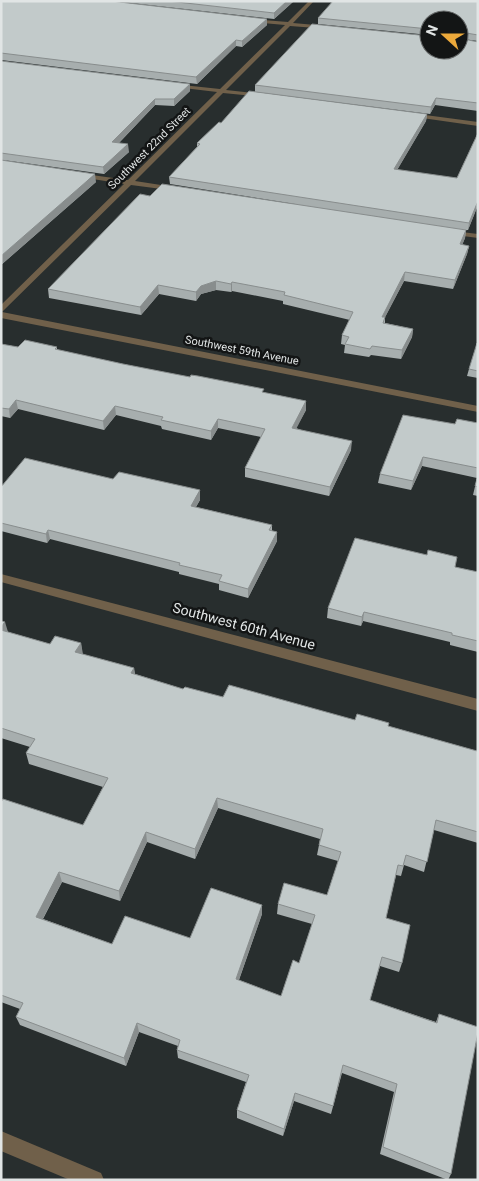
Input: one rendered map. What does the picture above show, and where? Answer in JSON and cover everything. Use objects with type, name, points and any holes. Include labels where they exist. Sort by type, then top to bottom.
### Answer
[{"type":"street","name":"Southwest 22nd Street","points":[[1,310],[312,1]]},
{"type":"street","points":[[244,19],[337,29]]},
{"type":"street","points":[[165,84],[272,98]]},
{"type":"street","points":[[399,114],[478,124]]},
{"type":"street","points":[[69,173],[182,191]]},
{"type":"street","points":[[438,230],[478,236]]},
{"type":"street","name":"Southwest 59th Avenue","points":[[1,315],[478,409]]},
{"type":"street","name":"Southwest 60th Avenue","points":[[1,578],[478,705]]},
{"type":"street","points":[[1,1141],[94,1180]]},
{"type":"building","points":[[1,1],[111,1],[267,19],[242,41],[236,40],[196,77],[1,53]]},
{"type":"building","points":[[168,1],[287,1],[274,13]]},
{"type":"building","points":[[333,1],[478,1],[478,35],[469,34],[469,10],[419,10],[419,28],[318,18]]},
{"type":"building","points":[[312,24],[419,35],[419,60],[469,60],[469,40],[478,42],[478,103],[436,98],[431,107],[255,85]]},
{"type":"building","points":[[1,61],[190,84],[174,99],[155,99],[112,142],[128,144],[103,167],[1,153]]},
{"type":"building","points":[[249,91],[427,114],[394,169],[457,178],[478,133],[478,201],[469,223],[169,177],[200,144],[197,143],[219,122],[221,123]]},
{"type":"building","points":[[1,160],[95,174],[1,256]]},
{"type":"building","points":[[162,184],[466,230],[460,244],[469,246],[455,280],[405,272],[382,317],[385,317],[383,323],[413,329],[402,350],[372,346],[370,349],[345,344],[349,337],[342,335],[353,312],[284,295],[285,292],[232,282],[231,284],[216,281],[201,286],[196,292],[158,285],[140,307],[48,289],[140,194],[150,196]]},
{"type":"building","points":[[25,340],[57,347],[55,349],[123,364],[264,389],[262,392],[306,401],[292,428],[352,441],[330,487],[245,468],[265,429],[218,419],[211,431],[161,420],[163,417],[115,406],[103,421],[16,400],[9,409],[1,408],[1,344],[18,347]]},
{"type":"building","points":[[478,343],[478,371],[469,369]]},
{"type":"building","points":[[403,415],[455,424],[457,419],[478,423],[478,468],[423,457],[413,481],[380,474]]},
{"type":"building","points":[[25,458],[113,479],[119,472],[200,490],[191,506],[272,525],[269,530],[277,532],[248,589],[219,581],[222,575],[179,565],[180,563],[48,530],[46,534],[1,523],[1,487]]},
{"type":"building","points":[[478,475],[478,487],[475,486]]},
{"type":"building","points":[[355,538],[427,555],[428,550],[457,557],[455,567],[478,572],[478,641],[364,612],[362,617],[328,608]]},
{"type":"building","points":[[1,630],[50,644],[55,636],[81,643],[75,652],[134,668],[131,673],[183,689],[185,687],[223,697],[229,685],[355,720],[357,714],[389,723],[388,726],[478,750],[478,832],[436,820],[427,862],[406,855],[403,866],[398,865],[386,918],[410,925],[402,963],[382,957],[370,1000],[437,1023],[439,1014],[478,1027],[451,1174],[383,1147],[397,1084],[343,1065],[333,1106],[295,1093],[284,1129],[237,1110],[249,1075],[177,1050],[180,1040],[137,1023],[124,1058],[16,1017],[23,1003],[1,995],[1,802],[3,799],[83,825],[108,778],[26,753],[35,739],[1,728]],"holes":[[[217,798],[323,829],[319,845],[341,852],[327,895],[284,883],[278,904],[315,915],[299,963],[293,960],[281,996],[236,979],[262,905],[211,888],[190,938],[125,916],[112,944],[36,917],[59,872],[119,891],[146,832],[195,849]]]}]
